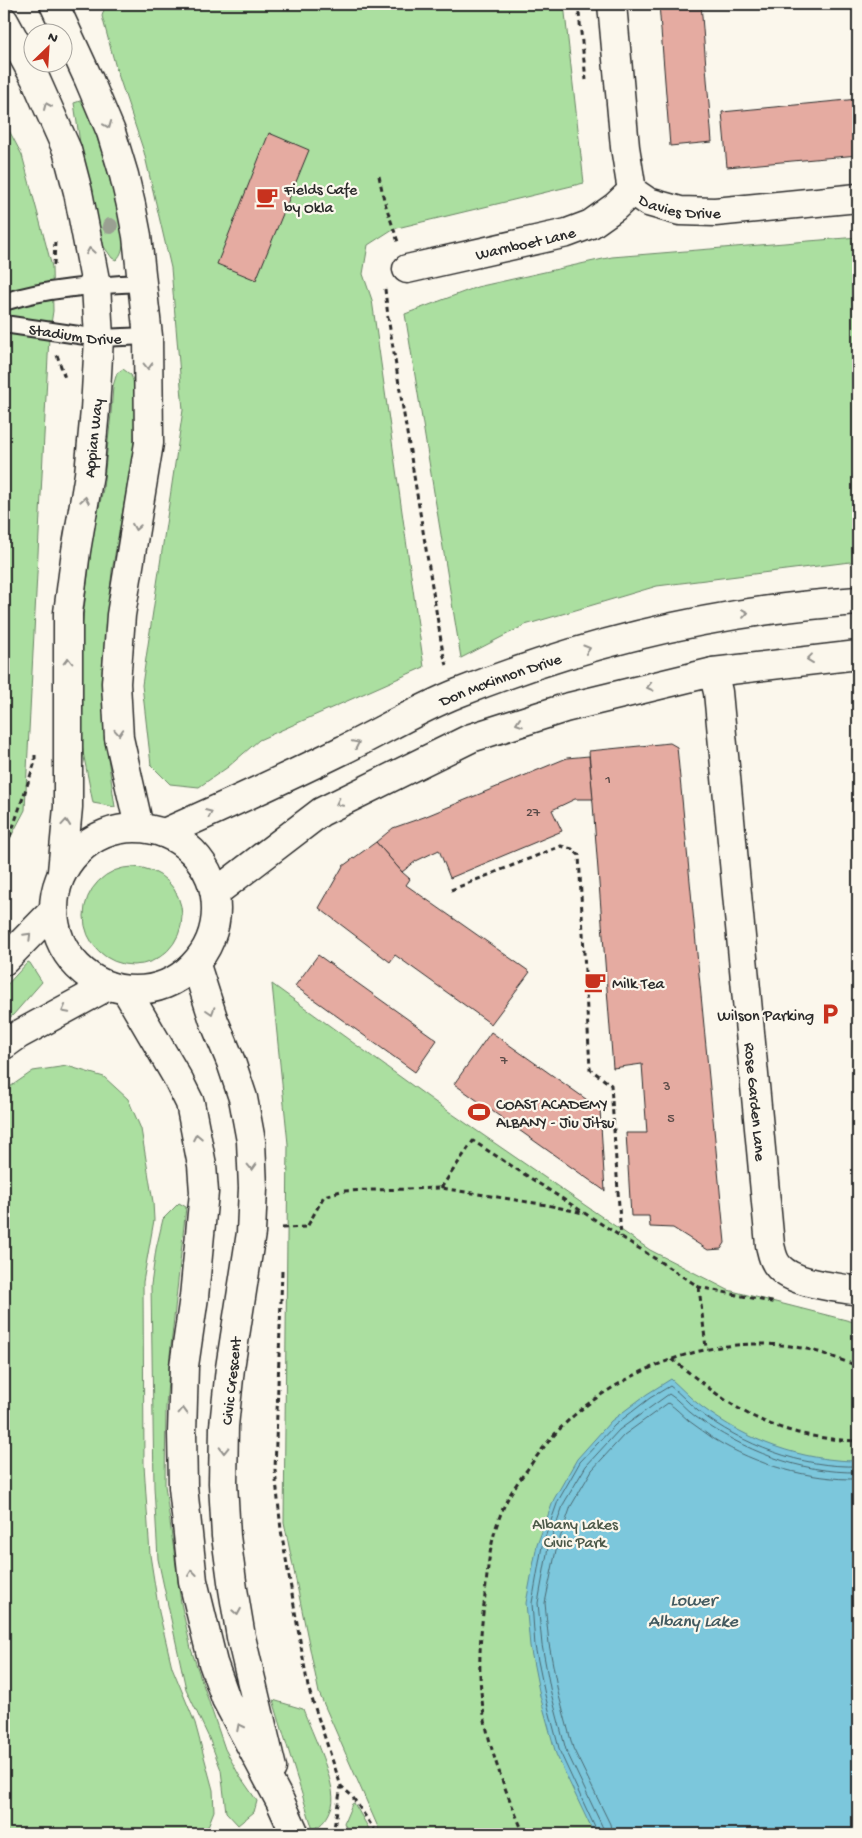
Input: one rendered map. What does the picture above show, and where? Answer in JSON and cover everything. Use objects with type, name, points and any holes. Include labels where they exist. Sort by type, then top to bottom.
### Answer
[{"type":"main road","points":[[15,4],[24,22]]},
{"type":"main road","points":[[54,4],[111,132],[124,175],[137,236],[148,336],[149,444],[121,615],[116,683],[119,738],[152,830]]},
{"type":"main road","name":"Davies Drive","points":[[612,4],[625,147],[632,191],[648,202],[680,212],[714,212],[858,198]]},
{"type":"main road","name":"Appian Way","points":[[4,21],[22,53]]},
{"type":"main road","name":"Appian Way","points":[[32,72],[67,150],[78,192],[96,285],[99,338],[98,378],[89,474],[68,612],[68,807],[62,872]]},
{"type":"main road","name":"Warnboet Lane","points":[[407,269],[567,233],[591,224],[615,207],[632,191]]},
{"type":"main road","name":"Don McKinnon Drive","points":[[152,830],[264,789],[456,694],[533,665],[617,640],[717,617],[813,604],[858,601]]},
{"type":"main road","points":[[216,893],[321,812],[471,738],[565,708],[713,672],[858,655]]},
{"type":"main road","name":"Rose Garden Lane","points":[[713,672],[720,706],[772,1252],[777,1266],[784,1272],[797,1278],[858,1291]]},
{"type":"main road","points":[[115,830],[152,830],[182,842],[198,856],[209,874],[216,893],[217,919],[210,943],[196,965],[181,977],[164,986],[145,990],[117,988],[86,975],[69,958],[58,936],[53,911],[55,891],[62,872],[76,853],[94,838],[115,830]]},
{"type":"main road","points":[[4,961],[53,911]]},
{"type":"main road","name":"Civic Crescent","points":[[196,965],[214,1021],[243,1098],[251,1141],[252,1233],[230,1368],[224,1426],[223,1483],[226,1536],[240,1628],[280,1801]]},
{"type":"main road","points":[[4,1045],[18,1036],[117,988]]},
{"type":"main road","name":"Civic Crescent","points":[[117,988],[178,1079],[190,1104],[202,1165],[204,1192],[194,1297],[184,1366],[182,1433],[183,1487],[194,1581],[213,1663],[226,1699],[280,1801],[295,1834]]},
{"type":"lane","name":"Stadium Drive","points":[[4,302],[54,291],[96,285],[142,282]]},
{"type":"lane","name":"Stadium Drive","points":[[4,324],[99,338],[148,336]]},
{"type":"path","points":[[578,4],[582,46]]},
{"type":"path","points":[[379,176],[386,208],[407,269],[384,290],[443,652],[456,694]]},
{"type":"path","points":[[54,266],[55,240]]},
{"type":"path","points":[[452,890],[561,846],[572,849],[579,855],[590,1068],[611,1085],[621,1237]]},
{"type":"path","points":[[441,1188],[473,1141],[699,1287],[783,1305]]},
{"type":"path","points":[[282,1228],[307,1227],[324,1196],[342,1191],[441,1188],[547,1205],[586,1214]]},
{"type":"path","points":[[282,1271],[275,1470],[281,1530],[308,1687],[341,1786],[333,1834]]},
{"type":"path","points":[[699,1287],[706,1348]]},
{"type":"path","points":[[524,1834],[493,1754],[482,1701],[479,1646],[489,1552],[500,1515],[514,1487],[545,1444],[574,1414],[609,1389],[638,1373],[671,1359],[706,1348],[741,1344],[776,1344],[812,1350],[858,1366]]},
{"type":"path","points":[[671,1359],[709,1389],[751,1415],[791,1431],[833,1440],[858,1441]]},
{"type":"path","points":[[341,1786],[352,1796],[377,1834]]},
{"type":"green space","points":[[106,4],[564,4],[584,183],[393,229],[368,245],[363,274],[372,300],[424,667],[259,740],[228,767],[199,787],[170,784],[151,765],[142,685],[183,410],[171,268],[144,152],[116,68],[102,16]]},
{"type":"green space","points":[[83,100],[103,155],[122,226],[123,245],[116,260],[112,258],[102,244],[80,143],[74,103]]},
{"type":"green space","points":[[4,121],[22,155],[52,267],[53,311],[49,337],[25,810],[4,850]]},
{"type":"green space","points":[[858,237],[858,561],[657,586],[525,625],[461,658],[405,314],[477,287],[612,257]]},
{"type":"green space","points":[[123,369],[131,375],[134,383],[133,454],[112,571],[103,659],[104,730],[115,807],[93,803],[83,752],[78,693],[82,627],[92,540],[103,489],[113,386],[117,373]]},
{"type":"green space","points":[[133,867],[152,870],[168,881],[179,897],[182,916],[179,935],[168,951],[152,962],[133,965],[114,962],[98,951],[87,935],[84,916],[87,897],[98,881],[114,870]]},
{"type":"green space","points":[[28,962],[42,982],[13,1015],[4,1022],[4,988]]},
{"type":"green space","name":"Albany Lakes Civic Park","points":[[272,984],[435,1102],[650,1250],[728,1290],[858,1323],[858,1834],[381,1834],[319,1693],[284,1522],[288,1144]]},
{"type":"green space","points":[[67,1066],[104,1077],[128,1099],[141,1129],[153,1202],[154,1220],[143,1282],[144,1465],[150,1555],[159,1612],[172,1667],[195,1723],[213,1790],[214,1811],[205,1834],[4,1834],[4,1091],[33,1071]]},
{"type":"green space","points":[[179,1203],[186,1207],[166,1407],[165,1485],[181,1603],[191,1649],[225,1749],[239,1775],[257,1801],[254,1812],[238,1825],[226,1812],[221,1770],[209,1738],[186,1689],[158,1559],[154,1487],[151,1285],[156,1249],[163,1219]]},
{"type":"green space","points":[[273,1700],[303,1709],[328,1772],[333,1797],[332,1806],[325,1820],[313,1830]]},
{"type":"green space","points":[[354,1803],[372,1834],[349,1834],[344,1823]]},
{"type":"water","name":"Lower Albany Lake","points":[[671,1379],[702,1407],[719,1419],[756,1439],[796,1453],[837,1460],[858,1461],[858,1834],[594,1834],[556,1754],[540,1696],[530,1646],[526,1603],[537,1545],[554,1499],[577,1459],[611,1421]]},
{"type":"building","points":[[659,4],[701,4],[712,142],[670,146]]},
{"type":"building","points":[[858,99],[858,155],[727,167],[722,112]]},
{"type":"building","name":"Fields Cafe by Okla","points":[[269,133],[309,150],[256,280],[217,264]]},
{"type":"building","points":[[670,743],[677,747],[725,1243],[721,1249],[708,1250],[673,1228],[650,1227],[649,1216],[631,1216],[626,1133],[647,1133],[642,1064],[613,1068],[589,751]]},
{"type":"building","points":[[589,756],[593,799],[575,799],[552,810],[562,831],[450,878],[439,850],[416,861],[402,872],[376,842],[393,828],[567,758]]},
{"type":"building","points":[[376,842],[410,879],[406,885],[530,972],[491,1024],[395,955],[390,962],[319,908],[343,866]]},
{"type":"building","points":[[318,955],[437,1040],[415,1072],[295,986]]},
{"type":"building","points":[[491,1032],[600,1109],[605,1191],[454,1084]]},
{"type":"place","name":"Fields Cafe by Okla","points":[[267,197]]},
{"type":"place","name":"Milk Tea","points":[[595,982]]},
{"type":"place","name":"Wilson Parking","points":[[830,1014]]},
{"type":"place","name":"COAST ACADEMY ALBANY - Jiu Jitsu","points":[[479,1112]]}]
